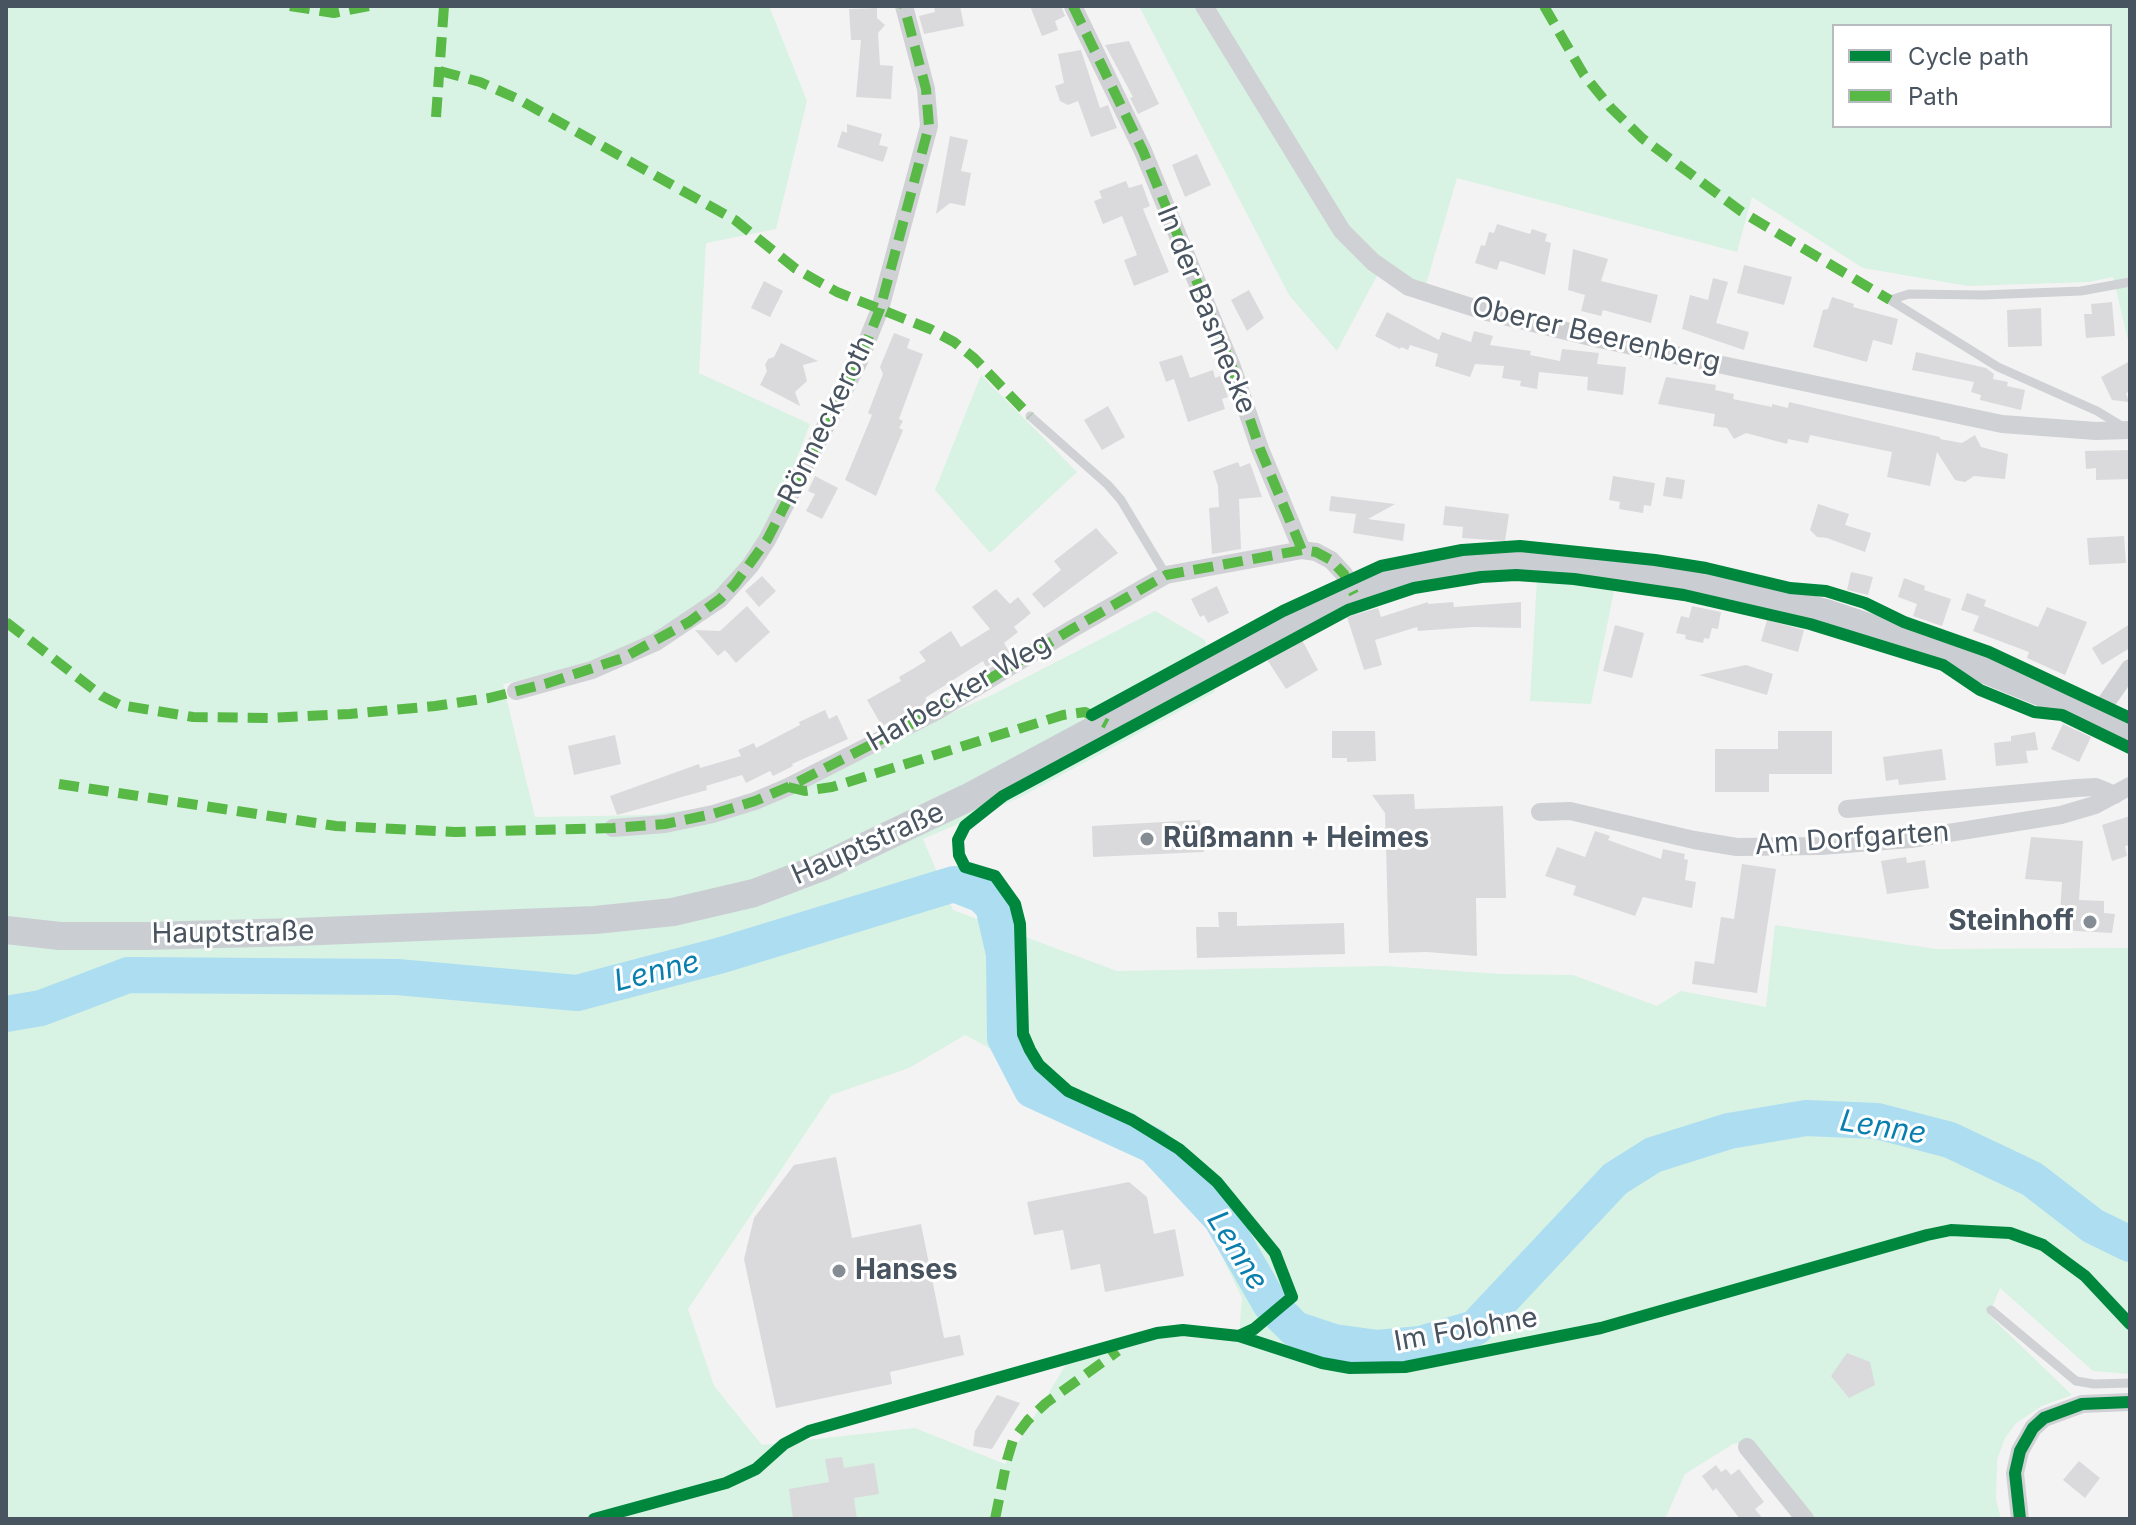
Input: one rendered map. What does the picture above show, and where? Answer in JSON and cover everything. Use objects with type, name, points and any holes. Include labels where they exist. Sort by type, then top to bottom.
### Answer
[{"type":"main road","name":"Hauptstraße","points":[[6,930],[60,936],[146,936],[595,920],[673,912],[754,893],[822,867],[967,798],[1319,609],[1394,580],[1440,570],[1498,563],[1558,563],[1648,574],[1736,590],[1826,613],[1934,649],[2130,734]]},
{"type":"street","name":"Rönneckeroth","points":[[516,691],[592,670],[667,635],[720,599],[750,566],[767,540],[859,361],[880,309],[929,126],[926,89],[904,6]]},
{"type":"street","name":"In der Basmecke","points":[[1073,6],[1143,151],[1232,367],[1260,449],[1302,550]]},
{"type":"street","name":"Oberer Beerenberg","points":[[1204,6],[1342,231],[1373,262],[1409,287],[1487,312],[1585,336],[2002,424],[2096,431],[2129,430]]},
{"type":"street","name":"Harbecker Weg","points":[[613,828],[665,824],[755,801],[937,711],[1166,575],[1302,550]]},
{"type":"street","points":[[1302,550],[1316,552],[1331,560],[1344,574],[1354,594]]},
{"type":"street","points":[[2096,717],[2130,668]]},
{"type":"street","name":"Am Dorfgarten","points":[[1847,809],[2077,788],[2123,790]]},
{"type":"street","name":"Am Dorfgarten","points":[[1540,812],[1570,811],[1694,840],[1737,847],[1775,848],[1911,839],[1984,829],[2084,809],[2123,790]]},
{"type":"street","points":[[2020,1519],[2015,1473],[2020,1451],[2033,1428],[2044,1418],[2071,1407],[2108,1401],[2130,1402]]},
{"type":"street","points":[[1747,1447],[1805,1519]]},
{"type":"lane","points":[[2129,430],[2097,411],[1998,367],[1890,300],[1909,294],[2081,291],[2130,282]]},
{"type":"lane","points":[[1030,416],[1121,500],[1166,575]]},
{"type":"lane","name":"Im Folohne","points":[[784,1444],[809,1431],[1157,1333],[1183,1330],[1239,1336],[1322,1363],[1350,1368],[1396,1368],[1601,1328],[1951,1230],[2010,1233],[2043,1245],[2085,1276],[2130,1324]]},
{"type":"lane","points":[[1991,1310],[2076,1381],[2130,1383]]},
{"type":"green space","points":[[6,6],[769,6],[807,101],[776,229],[706,243],[699,373],[810,424],[779,504],[744,564],[720,595],[659,636],[588,666],[503,684],[535,817],[649,815],[755,801],[994,694],[1155,611],[1205,640],[1215,692],[1019,798],[923,839],[953,910],[1117,971],[1385,966],[1500,974],[1573,975],[1657,1006],[1681,991],[1766,1007],[1775,925],[1936,949],[2130,948],[2130,1374],[2093,1371],[2000,1288],[1989,1315],[2072,1395],[2042,1406],[2016,1423],[2005,1438],[1997,1460],[1996,1499],[2001,1519],[1814,1519],[1753,1441],[1733,1444],[1685,1474],[1665,1519],[6,1519]],"holes":[[[965,1035],[1167,1143],[1242,1298],[1239,1336],[1292,1346],[1164,1335],[1070,1358],[1005,1464],[915,1428],[762,1445],[714,1386],[688,1309],[831,1095],[909,1068]]]},
{"type":"green space","points":[[1139,6],[2130,6],[2130,349],[2113,277],[2089,282],[1968,286],[1863,268],[1752,197],[1737,252],[1457,178],[1425,288],[1379,272],[1337,351],[1289,295]]},
{"type":"green space","points":[[981,375],[1077,472],[990,553],[935,490]]},
{"type":"green space","points":[[1537,579],[1615,586],[1591,704],[1530,701]]},
{"type":"building","points":[[934,6],[960,6],[964,26],[924,34],[919,16],[935,12]]},
{"type":"building","points":[[1030,6],[1061,6],[1065,16],[1055,21],[1058,30],[1042,36]]},
{"type":"building","points":[[877,8],[877,18],[885,25],[878,33],[880,65],[893,66],[891,99],[856,97],[861,40],[851,40],[849,9]]},
{"type":"building","points":[[1129,41],[1159,104],[1138,114],[1130,98],[1133,97],[1105,45]]},
{"type":"building","points":[[1081,50],[1100,108],[1108,105],[1117,128],[1091,137],[1078,101],[1068,105],[1060,101],[1055,86],[1064,83],[1058,54]]},
{"type":"building","points":[[847,124],[882,134],[879,145],[888,147],[883,162],[837,147],[842,131],[847,133]]},
{"type":"building","points":[[950,136],[968,140],[961,171],[971,173],[965,206],[950,203],[936,214]]},
{"type":"building","points":[[1197,154],[1211,185],[1185,197],[1172,165]]},
{"type":"building","points":[[1126,181],[1129,188],[1142,184],[1150,206],[1143,209],[1169,272],[1134,286],[1124,260],[1137,255],[1122,216],[1103,224],[1094,201],[1102,198],[1099,191]]},
{"type":"building","points":[[1497,224],[1530,234],[1532,229],[1547,234],[1545,241],[1551,243],[1545,275],[1500,261],[1497,270],[1475,263],[1481,245],[1485,246],[1489,232],[1494,233]]},
{"type":"building","points":[[1573,249],[1608,259],[1601,281],[1658,295],[1651,323],[1603,310],[1601,316],[1581,311],[1585,295],[1568,290]]},
{"type":"building","points":[[1744,265],[1792,277],[1784,305],[1737,293]]},
{"type":"building","points":[[1713,278],[1728,282],[1716,323],[1749,332],[1744,350],[1682,329],[1690,295],[1708,300]]},
{"type":"building","points":[[764,281],[783,291],[770,317],[751,308]]},
{"type":"building","points":[[1249,290],[1264,318],[1247,331],[1231,300]]},
{"type":"building","points":[[1832,297],[1854,304],[1853,307],[1898,319],[1892,345],[1873,340],[1867,362],[1813,347],[1823,310],[1828,309]]},
{"type":"building","points":[[2112,302],[2115,336],[2086,338],[2084,314],[2092,314],[2091,304]]},
{"type":"building","points":[[2041,308],[2042,346],[2008,347],[2007,310]]},
{"type":"building","points":[[1387,312],[1439,340],[1442,332],[1471,342],[1474,331],[1493,336],[1490,345],[1531,351],[1530,355],[1560,361],[1562,349],[1599,353],[1597,364],[1626,367],[1623,395],[1587,390],[1588,377],[1539,372],[1537,389],[1520,386],[1521,381],[1502,378],[1504,366],[1475,364],[1470,377],[1435,366],[1438,354],[1410,345],[1408,350],[1400,349],[1375,336]]},
{"type":"building","points":[[894,333],[910,339],[907,348],[923,354],[899,419],[903,421],[899,428],[903,430],[876,496],[845,480],[872,415],[868,413],[883,374],[880,367]]},
{"type":"building","points":[[781,343],[818,361],[803,365],[807,381],[795,392],[800,406],[760,385],[767,371],[765,365],[768,359],[774,357]]},
{"type":"building","points":[[1916,352],[1986,368],[1994,374],[1993,379],[2025,390],[2021,410],[1980,400],[1981,395],[1971,392],[1974,382],[1912,370]]},
{"type":"building","points":[[1182,355],[1190,378],[1213,370],[1215,378],[1220,376],[1228,397],[1222,399],[1225,409],[1188,422],[1174,379],[1166,382],[1159,362]]},
{"type":"building","points":[[2130,361],[2130,391],[2126,393],[2129,402],[2112,400],[2101,377]]},
{"type":"building","points":[[1666,377],[1716,385],[1715,390],[1734,394],[1733,399],[1788,408],[1789,402],[1940,439],[1962,443],[1975,435],[1981,447],[2008,454],[2005,479],[1974,476],[1965,482],[1955,480],[1937,452],[1930,486],[1887,477],[1892,452],[1810,435],[1808,443],[1788,439],[1787,444],[1746,433],[1734,439],[1727,428],[1713,426],[1715,414],[1658,404]]},
{"type":"building","points":[[1108,406],[1125,437],[1102,450],[1084,420]]},
{"type":"building","points":[[2130,450],[2130,479],[2096,480],[2096,468],[2086,469],[2085,451]]},
{"type":"building","points":[[1238,462],[1240,467],[1250,463],[1262,497],[1239,499],[1241,549],[1212,554],[1209,508],[1219,507],[1218,486],[1213,471]]},
{"type":"building","points":[[815,476],[838,488],[822,519],[806,511],[815,494],[808,491]]},
{"type":"building","points":[[1613,476],[1655,483],[1651,506],[1644,505],[1643,513],[1619,509],[1620,502],[1609,500]]},
{"type":"building","points":[[1666,477],[1685,480],[1682,499],[1663,496]]},
{"type":"building","points":[[1331,496],[1395,504],[1368,519],[1405,524],[1403,541],[1353,533],[1356,514],[1329,511]]},
{"type":"building","points":[[1818,504],[1849,514],[1845,525],[1871,533],[1865,552],[1817,537],[1810,530]]},
{"type":"building","points":[[1445,506],[1509,514],[1505,541],[1462,538],[1463,527],[1443,525]]},
{"type":"building","points":[[1096,528],[1118,553],[1044,608],[1032,594],[1061,570],[1054,561]]},
{"type":"building","points":[[2124,536],[2126,563],[2089,565],[2087,538]]},
{"type":"building","points":[[1851,572],[1873,577],[1868,595],[1847,590]]},
{"type":"building","points":[[762,576],[776,591],[759,607],[745,591]]},
{"type":"building","points":[[1904,578],[1925,586],[1924,590],[1951,599],[1942,626],[1913,616],[1917,604],[1898,597]]},
{"type":"building","points":[[1217,586],[1229,613],[1208,623],[1204,615],[1200,617],[1191,599]]},
{"type":"building","points":[[996,589],[1010,604],[1018,597],[1031,613],[1014,627],[1018,632],[1004,643],[1010,653],[986,667],[983,661],[925,698],[928,702],[882,726],[867,700],[901,681],[899,677],[926,661],[919,652],[951,631],[961,647],[990,629],[972,607]]},
{"type":"building","points":[[1967,593],[1986,600],[1984,606],[2038,627],[2047,607],[2087,622],[2065,675],[2027,658],[2029,652],[1973,631],[1979,616],[1961,610]]},
{"type":"building","points":[[1428,602],[1453,602],[1454,607],[1521,602],[1521,628],[1418,631],[1417,627],[1375,640],[1382,665],[1364,670],[1347,617],[1378,608],[1381,617]]},
{"type":"building","points":[[747,606],[770,632],[736,663],[725,650],[718,656],[695,630],[720,631]]},
{"type":"building","points":[[1692,606],[1721,612],[1718,629],[1712,628],[1709,639],[1704,638],[1703,643],[1685,639],[1686,635],[1676,633],[1681,616],[1689,618]]},
{"type":"building","points":[[1767,620],[1804,630],[1798,652],[1761,641]]},
{"type":"building","points":[[2130,624],[2130,648],[2102,665],[2092,648]]},
{"type":"building","points":[[1615,625],[1644,633],[1632,678],[1603,671]]},
{"type":"building","points":[[1301,638],[1318,670],[1286,689],[1266,658]]},
{"type":"building","points":[[1746,665],[1773,674],[1767,695],[1699,675]]},
{"type":"building","points":[[825,710],[829,719],[837,715],[848,739],[773,776],[770,771],[746,783],[742,775],[706,786],[707,790],[617,815],[610,796],[699,764],[700,768],[741,756],[738,750],[754,743],[756,748]]},
{"type":"building","points":[[2063,724],[2091,737],[2079,762],[2051,749]]},
{"type":"building","points":[[1332,731],[1375,731],[1376,761],[1347,762],[1347,758],[1332,758]]},
{"type":"building","points":[[1778,731],[1832,731],[1832,774],[1769,774],[1769,792],[1715,792],[1715,749],[1778,749]]},
{"type":"building","points":[[2035,732],[2038,750],[2026,751],[2028,763],[1996,766],[1994,743],[2011,741],[2011,736]]},
{"type":"building","points":[[615,735],[621,764],[574,775],[568,746]]},
{"type":"building","points":[[1942,749],[1946,780],[1899,785],[1898,779],[1886,781],[1883,757]]},
{"type":"building","points":[[1414,794],[1415,809],[1503,806],[1506,898],[1476,898],[1477,956],[1389,953],[1385,813],[1372,795]]},
{"type":"building","points":[[2130,816],[2130,845],[2125,846],[2127,856],[2112,861],[2102,825]]},
{"type":"building","name":"Rüßmann + Heimes","points":[[1200,820],[1204,852],[1093,857],[1092,826]]},
{"type":"building","points":[[1595,831],[1610,836],[1608,840],[1661,859],[1663,849],[1685,854],[1684,859],[1688,860],[1685,880],[1696,882],[1692,908],[1643,897],[1635,916],[1573,895],[1576,886],[1545,876],[1557,847],[1585,857]]},
{"type":"building","points":[[2031,837],[2083,841],[2079,900],[2104,901],[2104,913],[2115,914],[2112,933],[2059,930],[2062,882],[2025,879]]},
{"type":"building","points":[[1906,857],[1907,863],[1925,860],[1929,888],[1887,894],[1881,861]]},
{"type":"building","points":[[1742,864],[1776,869],[1757,993],[1692,984],[1695,961],[1714,964],[1721,917],[1734,919]]},
{"type":"building","points":[[1218,912],[1237,912],[1237,926],[1344,923],[1345,954],[1197,958],[1196,927],[1219,927]]},
{"type":"building","name":"Hanses","points":[[836,1157],[852,1238],[921,1224],[944,1338],[960,1335],[964,1355],[890,1372],[892,1384],[776,1408],[744,1259],[754,1218],[794,1165]]},
{"type":"building","points":[[1129,1182],[1147,1197],[1154,1234],[1175,1229],[1184,1276],[1105,1292],[1100,1264],[1071,1270],[1063,1230],[1034,1235],[1027,1202]]},
{"type":"building","points":[[1847,1353],[1870,1362],[1875,1385],[1849,1398],[1831,1376]]},
{"type":"building","points":[[997,1395],[1020,1403],[992,1449],[973,1446],[975,1431]]},
{"type":"building","points":[[842,1457],[844,1468],[874,1463],[879,1494],[854,1498],[857,1519],[793,1519],[789,1489],[829,1482],[825,1459]]},
{"type":"building","points":[[2079,1461],[2100,1478],[2085,1498],[2063,1480]]},
{"type":"building","points":[[1716,1465],[1721,1472],[1726,1469],[1731,1475],[1739,1469],[1764,1502],[1755,1509],[1763,1519],[1740,1519],[1716,1488],[1713,1491],[1702,1476]]},
{"type":"waterway","name":"Lenne","points":[[6,1014],[41,1008],[128,975],[397,977],[577,993],[722,955],[954,884],[982,895],[993,906],[1004,954],[1005,1038],[1032,1090],[1154,1146],[1221,1218],[1271,1305],[1295,1329],[1334,1342],[1378,1348],[1420,1344],[1475,1328],[1615,1179],[1653,1155],[1729,1131],[1806,1118],[1877,1121],[1950,1140],[2032,1179],[2093,1226],[2130,1244]]},
{"type":"marked path","points":[[290,6],[334,13],[369,6]]},
{"type":"marked path","points":[[436,117],[444,6]]},
{"type":"marked path","points":[[6,622],[102,696],[120,705],[193,717],[269,718],[350,714],[489,698],[545,684],[623,658],[689,622],[735,584],[767,540],[859,361],[880,309],[929,126],[926,89],[904,6]]},
{"type":"marked path","points":[[1073,6],[1143,151],[1232,367],[1260,449],[1302,550]]},
{"type":"marked path","points":[[1544,6],[1584,75],[1611,108],[1642,138],[1742,212],[1890,300]]},
{"type":"marked path","points":[[440,71],[480,82],[518,99],[735,220],[796,269],[837,292],[930,329],[954,342],[974,358],[1030,416]]},
{"type":"marked path","points":[[59,784],[336,826],[455,832],[665,824],[713,814],[788,787],[937,711],[1166,575],[1302,550],[1316,552],[1331,560],[1344,574],[1354,594]]},
{"type":"marked path","points":[[788,787],[805,791],[832,787],[1063,715],[1085,712],[1107,724]]},
{"type":"marked path","points":[[995,1519],[1013,1440],[1046,1403],[1118,1351]]},
{"type":"cycle path","points":[[1092,715],[1283,611],[1381,566],[1462,550],[1520,546],[1655,560],[1706,568],[1790,588],[1826,591],[1865,603],[1904,622],[1989,652],[2130,718]]},
{"type":"cycle path","points":[[1239,1336],[1254,1329],[1292,1297],[1275,1253],[1217,1182],[1179,1149],[1132,1120],[1068,1091],[1039,1065],[1023,1034],[1020,924],[1015,904],[995,876],[965,867],[959,855],[958,840],[965,826],[1003,796],[1348,610],[1414,588],[1481,577],[1516,575],[1574,579],[1684,595],[1810,624],[1943,665],[1980,690],[2034,712],[2062,715],[2130,748]]},
{"type":"cycle path","points":[[594,1519],[726,1483],[756,1469],[784,1444],[809,1431],[1157,1333],[1183,1330],[1239,1336],[1322,1363],[1350,1368],[1405,1367],[1601,1328],[1951,1230],[2010,1233],[2043,1245],[2085,1276],[2130,1324]]},
{"type":"cycle path","points":[[2020,1519],[2015,1473],[2020,1451],[2033,1428],[2044,1418],[2082,1404],[2130,1402]]},
{"type":"place","name":"Rüßmann + Heimes","points":[[1147,839]]},
{"type":"place","name":"Steinhoff","points":[[2090,922]]},
{"type":"place","name":"Hanses","points":[[839,1271]]}]
